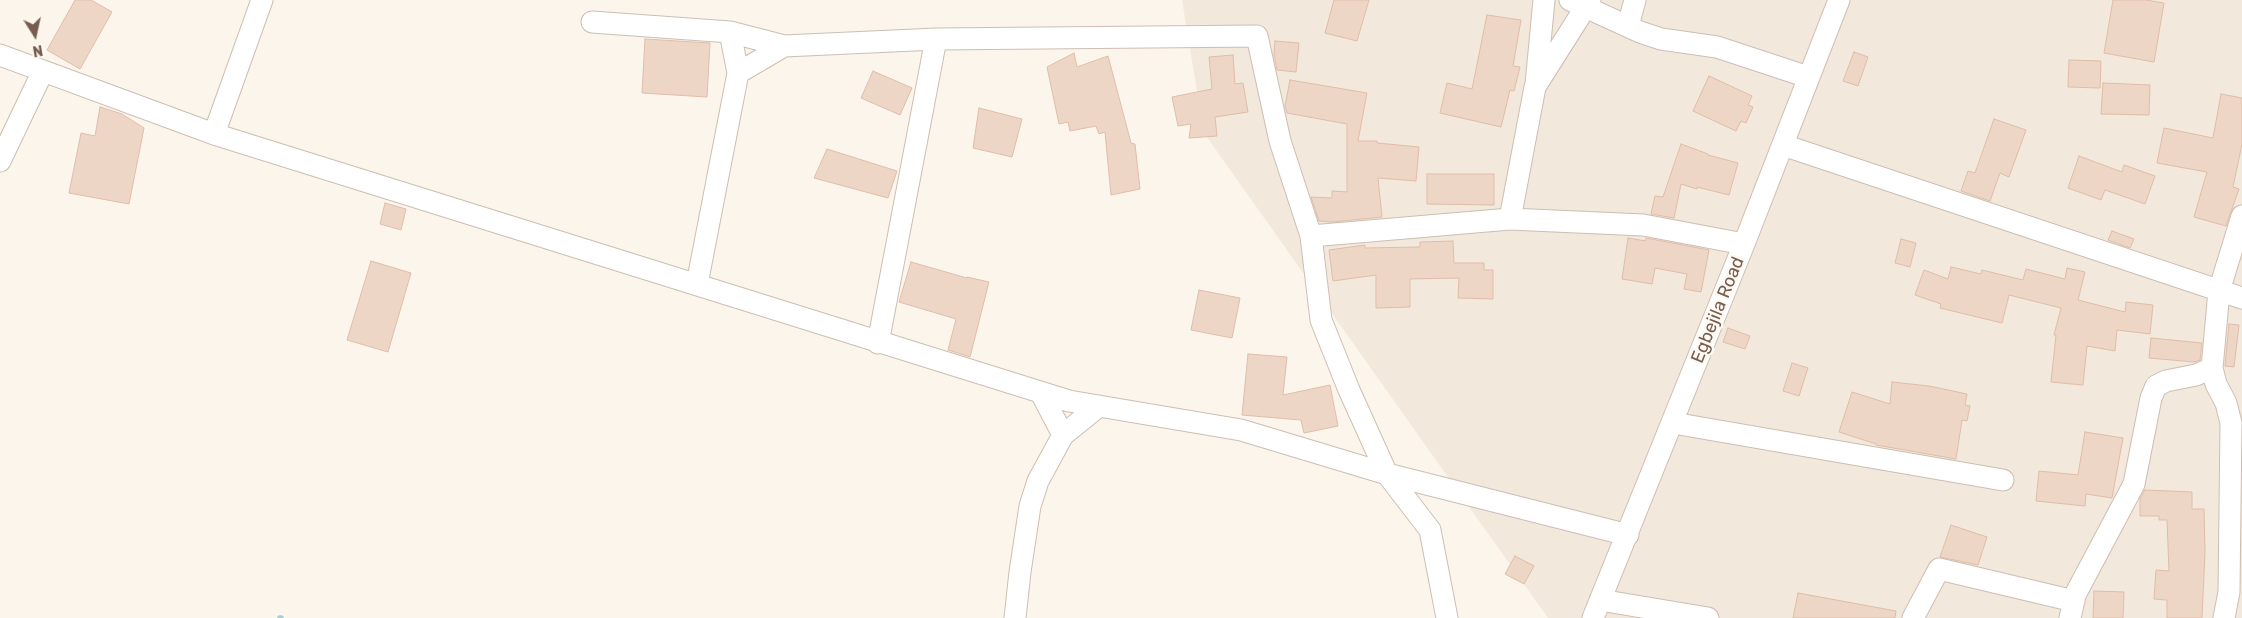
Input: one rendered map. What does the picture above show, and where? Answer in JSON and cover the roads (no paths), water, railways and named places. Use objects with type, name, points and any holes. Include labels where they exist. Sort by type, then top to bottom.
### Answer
[{"type":"street","points":[[214,134],[262,0]]},
{"type":"street","points":[[1510,218],[1536,87],[1544,0]]},
{"type":"street","points":[[1628,26],[1634,0]]},
{"type":"street","name":"Egbejila Road","points":[[1596,609],[1673,423],[1839,0]]},
{"type":"street","points":[[1536,87],[1583,2],[1628,26],[1661,39],[1716,47],[1808,77]]},
{"type":"street","points":[[592,22],[730,32],[784,46],[936,39],[1257,36],[1280,141],[1310,236],[1321,320],[1349,390],[1387,474],[1430,530],[1447,618]]},
{"type":"street","points":[[697,284],[738,73],[730,32]]},
{"type":"street","points":[[878,343],[936,39]]},
{"type":"street","points":[[738,73],[784,46]]},
{"type":"street","points":[[0,55],[214,134],[1041,393],[1069,401],[1241,430],[1387,474],[1628,535]]},
{"type":"street","points":[[0,161],[43,71]]},
{"type":"street","points":[[1783,145],[2242,298]]},
{"type":"street","points":[[2224,618],[2229,592],[2231,423],[2226,403],[2216,384],[2212,368],[2219,291],[2242,216]]},
{"type":"street","points":[[1310,236],[1510,218],[1643,225],[1744,244]]},
{"type":"street","points":[[1913,618],[1939,569],[2072,610],[2075,595],[2134,484],[2151,398],[2156,386],[2166,380],[2196,375],[2212,368]]},
{"type":"street","points":[[1041,393],[1063,435]]},
{"type":"street","points":[[1015,618],[1030,506],[1038,481],[1063,435],[1099,406]]},
{"type":"street","points":[[1673,423],[2003,480]]},
{"type":"street","points":[[1596,609],[1708,618]]}]
